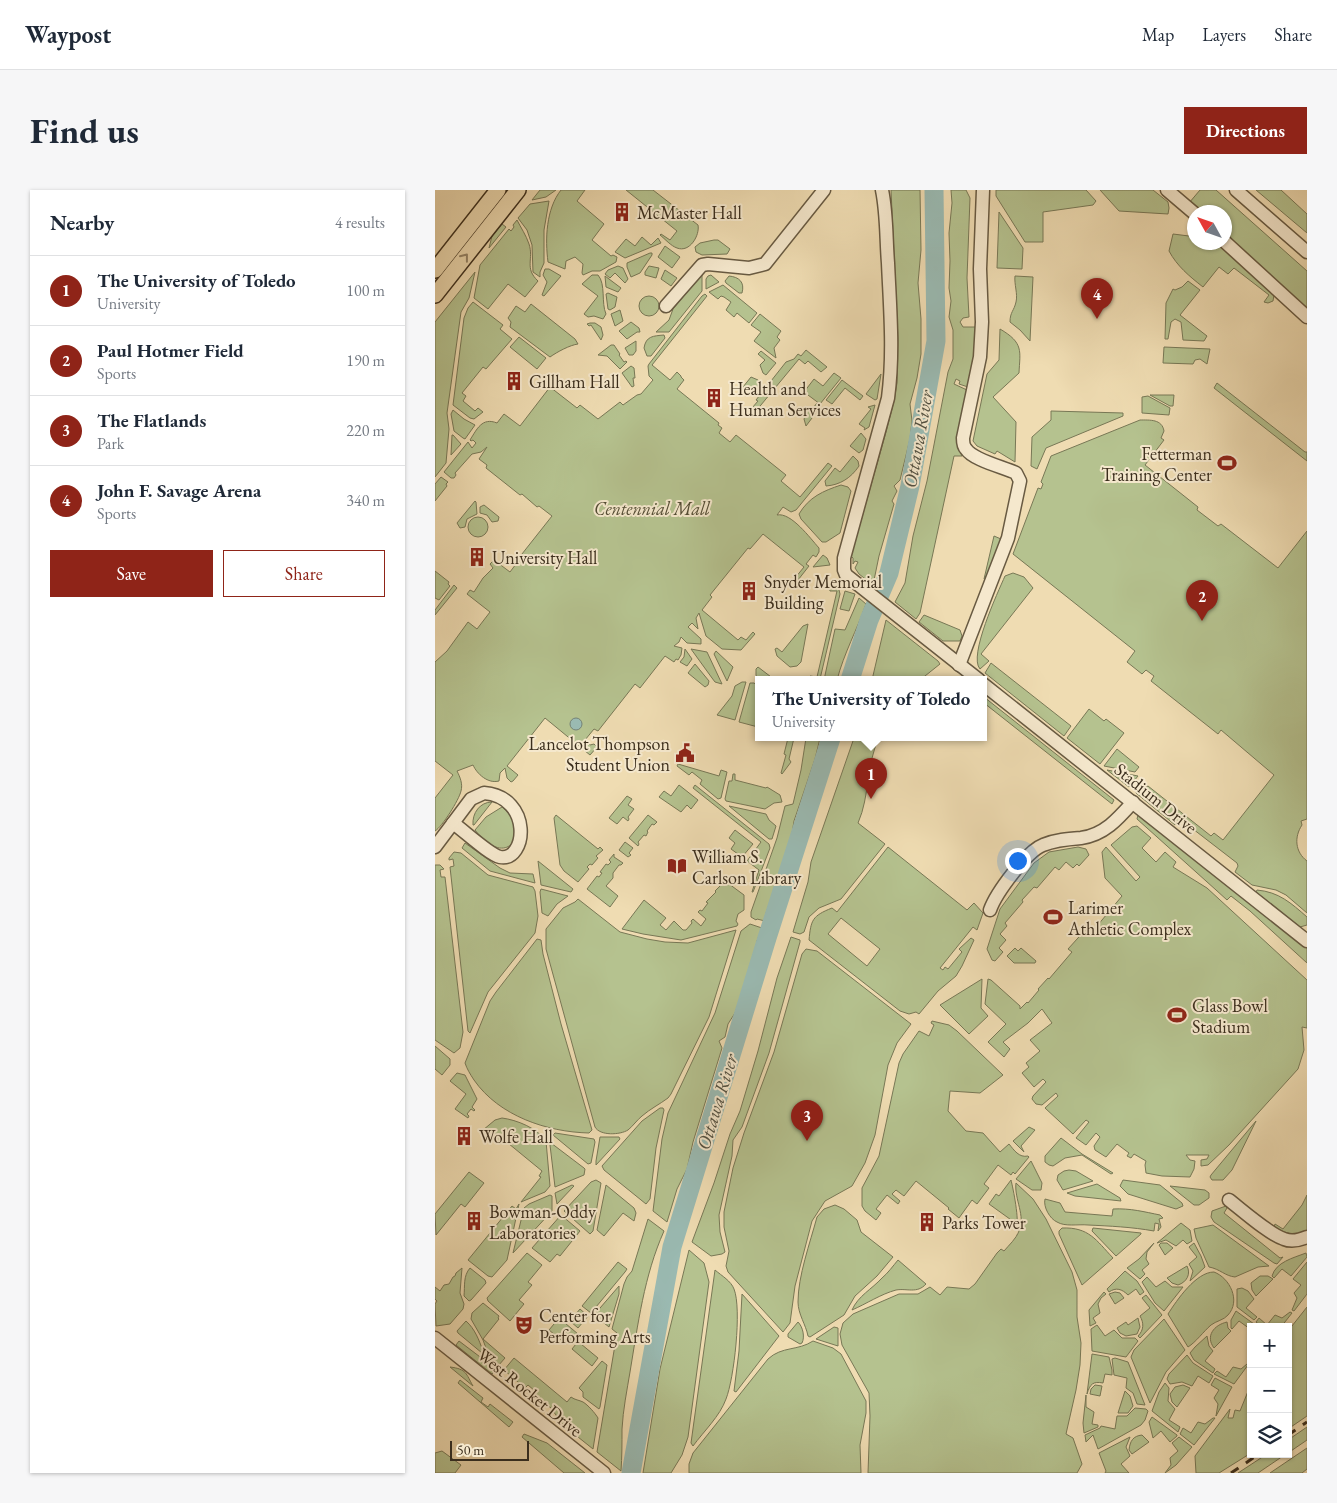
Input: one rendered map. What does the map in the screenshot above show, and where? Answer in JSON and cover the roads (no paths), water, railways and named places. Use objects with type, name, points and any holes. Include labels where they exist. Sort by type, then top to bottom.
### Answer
[{"type":"main road","points":[[435,270],[498,190]]},
{"type":"main road","points":[[435,295],[512,192]]},
{"type":"street","points":[[666,306],[702,265],[749,268],[765,264],[824,190]]},
{"type":"street","points":[[882,190],[885,209],[892,372],[888,398],[844,558],[842,573],[974,676]]},
{"type":"street","points":[[959,665],[1008,538],[1020,481],[1018,474],[973,455],[966,450],[963,444],[980,357],[982,322],[980,269],[983,190]]},
{"type":"street","points":[[1167,190],[1187,207]]},
{"type":"street","points":[[1236,190],[1307,252]]},
{"type":"street","points":[[1232,247],[1307,317]]},
{"type":"street","name":"Stadium Drive","points":[[987,687],[1307,941]]},
{"type":"street","points":[[435,847],[453,823],[475,796],[484,793],[495,795],[511,805],[518,816],[520,830],[518,848],[509,856],[499,857],[453,823]]},
{"type":"street","points":[[991,910],[998,895],[1022,862],[1035,850],[1050,843],[1087,837],[1099,832],[1114,822],[1133,802]]},
{"type":"street","points":[[1229,1200],[1278,1237],[1289,1240],[1301,1240],[1307,1237]]},
{"type":"street","name":"West Rocket Drive","points":[[437,1343],[604,1473]]},
{"type":"water","points":[[578,718],[581,719],[581,729],[574,730],[571,729],[570,722],[571,719]]},
{"type":"waterway","name":"Ottawa River","points":[[851,676],[869,620],[889,573],[910,486],[936,341],[934,190]]},
{"type":"waterway","name":"Ottawa River","points":[[631,1473],[672,1247],[830,741]]},
{"type":"railway","points":[[1292,1432],[1307,1422]]},
{"type":"railway","points":[[1231,1473],[1253,1458]]},
{"type":"place","name":"McMaster Hall","points":[[622,212]]},
{"type":"place","name":"John F. Savage Arena","points":[[1097,319]]},
{"type":"place","name":"Gillham Hall","points":[[514,381]]},
{"type":"place","name":"Health and Human Services","points":[[714,398]]},
{"type":"place","name":"Fetterman Training Center","points":[[1227,463]]},
{"type":"place","name":"University Hall","points":[[477,557]]},
{"type":"place","name":"Snyder Memorial Building","points":[[749,591]]},
{"type":"place","name":"Paul Hotmer Field","points":[[1202,621]]},
{"type":"place","name":"Lancelot Thompson Student Union","points":[[685,753]]},
{"type":"place","name":"The University of Toledo","points":[[871,799]]},
{"type":"place","name":"William S. Carlson Library","points":[[677,866]]},
{"type":"place","name":"Larimer Athletic Complex","points":[[1053,917]]},
{"type":"place","name":"Glass Bowl Stadium","points":[[1177,1015]]},
{"type":"place","name":"Wolfe Hall","points":[[464,1136]]},
{"type":"place","name":"The Flatlands","points":[[807,1141]]},
{"type":"place","name":"Bowman-Oddy Laboratories","points":[[474,1221]]},
{"type":"place","name":"Parks Tower","points":[[927,1222]]},
{"type":"place","name":"Center for Performing Arts","points":[[524,1325]]},
{"type":"park label","name":"Centennial Mall","points":[[652,508]]}]
